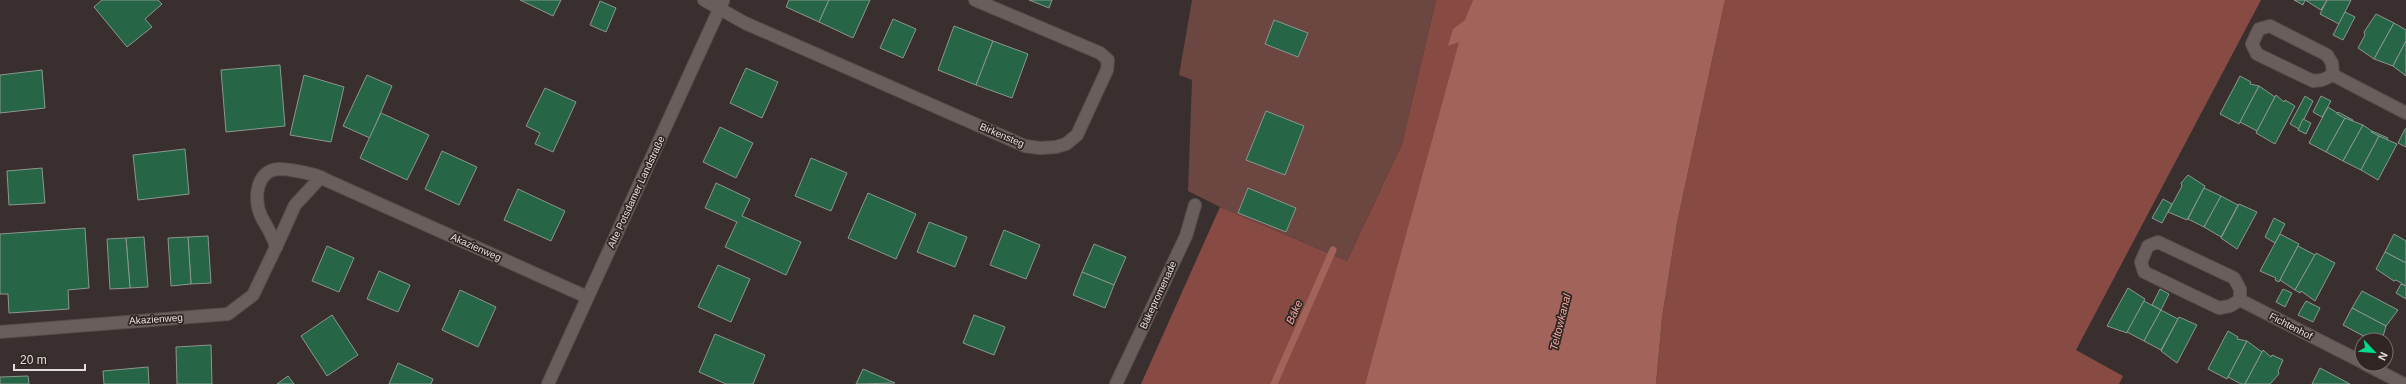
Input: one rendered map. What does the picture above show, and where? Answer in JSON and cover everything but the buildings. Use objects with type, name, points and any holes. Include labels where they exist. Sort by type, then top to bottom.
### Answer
[{"type":"street","points":[[704,0],[722,4]]},
{"type":"street","name":"Birkensteg","points":[[722,4],[745,23],[1025,146],[1040,148],[1066,144],[1077,135],[1107,70],[1108,60],[1100,53],[975,0]]},
{"type":"street","name":"Alte Potsdamer Landstraße","points":[[548,384],[722,4]]},
{"type":"street","points":[[2270,26],[2327,55],[2332,63],[2333,75],[2322,80],[2313,81],[2257,54],[2252,44],[2259,29],[2270,26]]},
{"type":"street","points":[[2333,75],[2406,113]]},
{"type":"street","name":"Akazienweg","points":[[276,247],[271,232],[261,216],[256,193],[264,176],[277,169],[297,171],[321,177],[587,297]]},
{"type":"street","name":"Akazienweg","points":[[0,332],[228,314],[253,295],[295,205],[321,177]]},
{"type":"street","name":"Bäkepromenade","points":[[1116,384],[1186,236],[1195,205]]},
{"type":"street","points":[[2158,242],[2234,278],[2240,289],[2240,300],[2230,306],[2219,308],[2144,272],[2140,262],[2148,246],[2158,242]]},
{"type":"street","name":"Fichtenhof","points":[[2240,300],[2354,358]]},
{"type":"street","points":[[2384,372],[2403,380]]},
{"type":"shaded area","points":[[1192,0],[1436,0],[1402,144],[1347,261],[1220,207],[1188,191],[1192,80],[1179,75]]},
{"type":"shaded area","points":[[1436,0],[1473,0],[1365,384],[1141,384],[1220,207],[1347,261],[1402,144]]},
{"type":"shaded area","points":[[1725,0],[2261,0],[2076,350],[2123,376],[2119,384],[1656,384],[1662,318],[1677,223]]},
{"type":"water","name":"Teltowkanal","points":[[1473,0],[1725,0],[1677,223],[1662,318],[1656,384],[1365,384],[1459,42],[1448,46],[1453,29],[1465,20]]},
{"type":"waterway","name":"Bäke","points":[[1274,384],[1333,250]]}]
